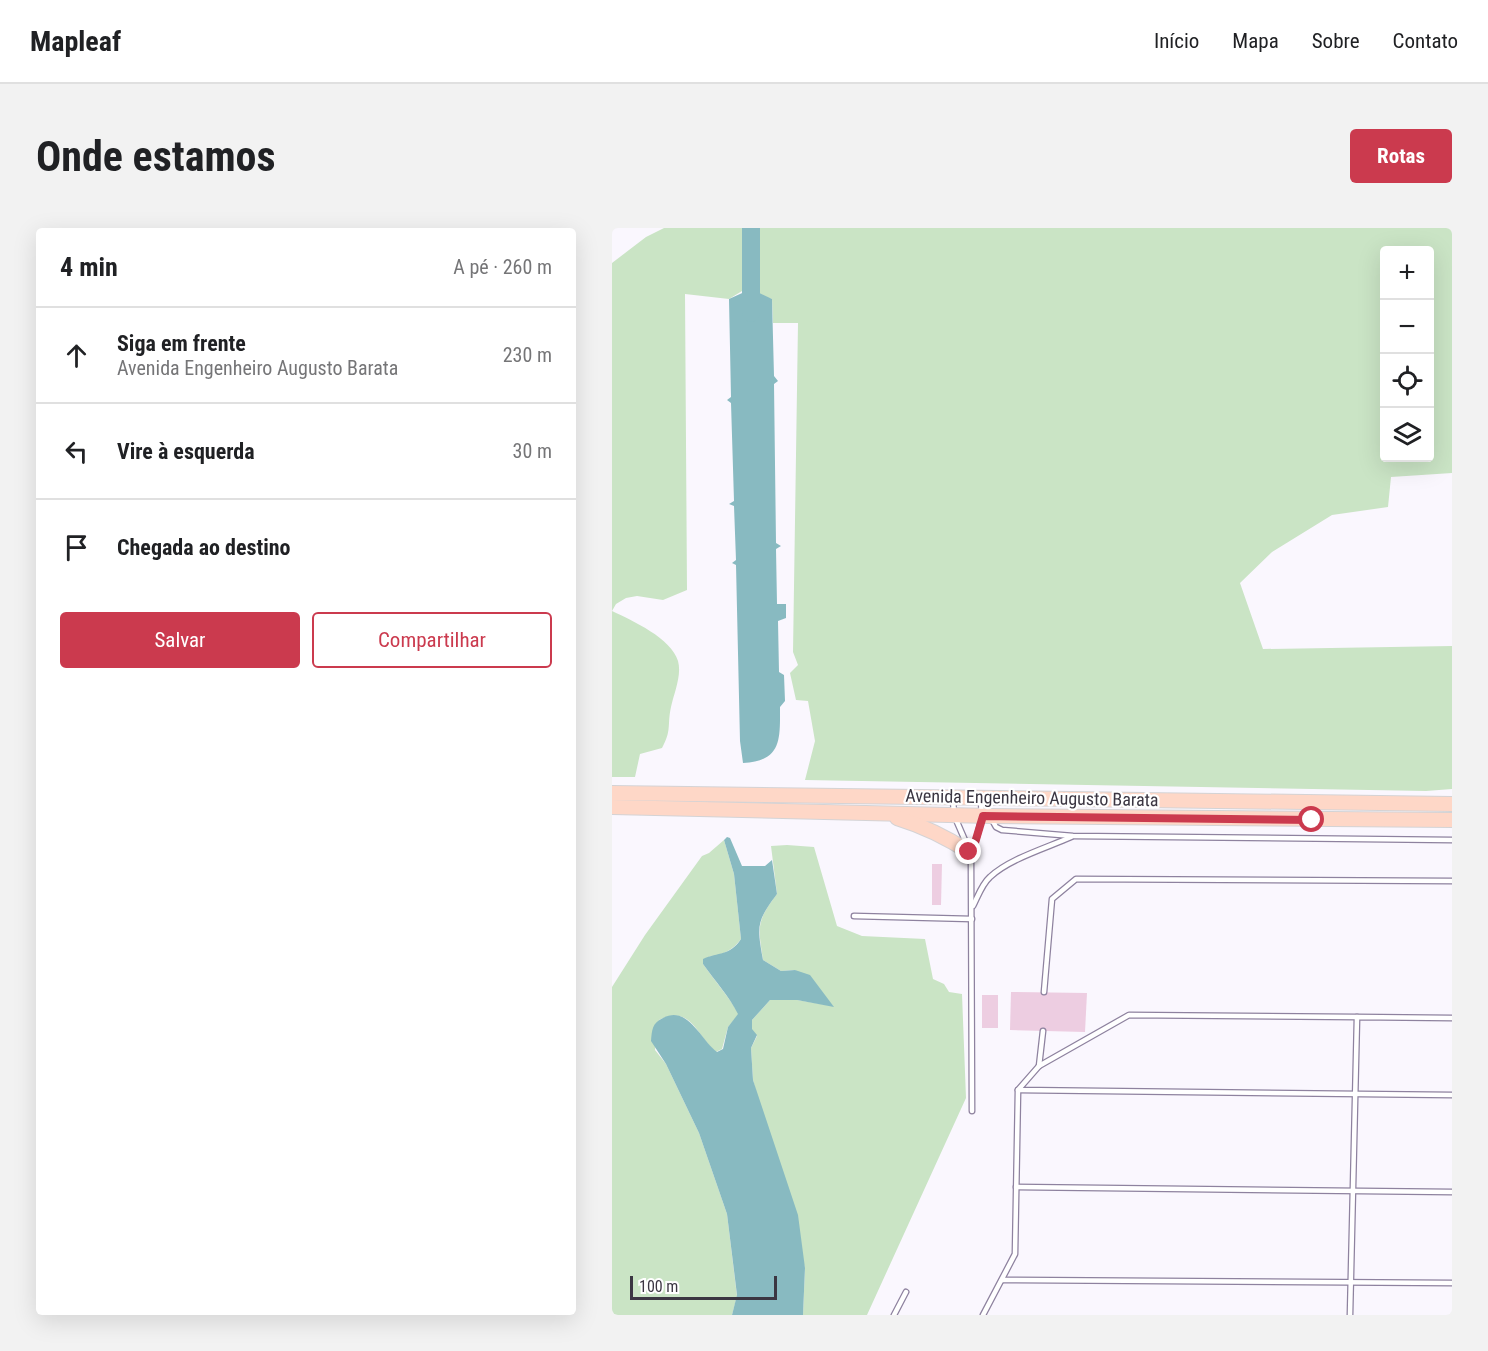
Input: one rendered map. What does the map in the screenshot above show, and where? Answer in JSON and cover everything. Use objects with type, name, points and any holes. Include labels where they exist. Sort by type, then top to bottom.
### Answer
[{"type":"main road","name":"Avenida Engenheiro Augusto Barata","points":[[612,793],[1452,804]]},
{"type":"main road","name":"Avenida Engenheiro Augusto Barata","points":[[612,807],[986,816],[1452,820]]},
{"type":"main road","points":[[878,813],[919,825],[950,840],[970,854]]},
{"type":"lane","points":[[953,796],[954,815],[970,854],[972,1112]]},
{"type":"lane","points":[[980,797],[986,816],[1002,830],[1073,836],[1452,840]]},
{"type":"lane","points":[[970,854],[986,816]]},
{"type":"lane","points":[[972,908],[988,878],[996,872],[1073,836]]},
{"type":"lane","points":[[1044,992],[1052,899],[1076,879],[1452,882]]},
{"type":"lane","points":[[854,916],[972,919]]},
{"type":"lane","points":[[983,1315],[1015,1254],[1018,1090],[1039,1066],[1129,1015],[1452,1018]]},
{"type":"lane","points":[[1350,1315],[1357,1017]]},
{"type":"lane","points":[[1039,1066],[1043,1031]]},
{"type":"lane","points":[[1018,1090],[1452,1095]]},
{"type":"lane","points":[[1016,1187],[1452,1192]]},
{"type":"lane","points":[[1002,1280],[1452,1283]]},
{"type":"lane","points":[[894,1315],[906,1292]]},
{"type":"green space","points":[[664,228],[1452,228],[1452,473],[1391,477],[1388,507],[1332,515],[1272,552],[1240,583],[1263,649],[1452,646],[1452,789],[1426,791],[805,780],[815,741],[808,701],[796,700],[790,673],[798,665],[793,652],[798,323],[773,323],[772,299],[742,291],[729,299],[685,294],[687,590],[663,600],[637,596],[626,598],[616,604],[612,611],[612,263],[646,237]]},
{"type":"green space","points":[[612,611],[650,631],[668,645],[678,661],[679,672],[668,732],[662,748],[640,754],[635,777],[612,777]]},
{"type":"green space","points":[[724,840],[734,874],[741,939],[727,951],[710,956],[703,964],[739,1014],[728,1027],[722,1049],[716,1052],[686,1019],[670,1016],[659,1020],[655,1050],[666,1064],[699,1133],[727,1214],[737,1296],[732,1315],[612,1315],[612,987],[645,935],[702,856]]},
{"type":"green space","points":[[771,846],[814,847],[837,926],[862,936],[925,939],[933,979],[944,984],[949,992],[962,994],[966,1098],[867,1315],[803,1315],[805,1268],[753,1080],[751,1048],[757,1036],[751,1029],[752,1020],[770,1000],[797,1000],[833,1006],[795,970],[781,971],[763,960],[760,925],[765,911],[777,894]]},
{"type":"water","points":[[751,289],[772,299],[774,376],[778,381],[774,384],[776,543],[781,546],[776,549],[777,604],[786,604],[786,618],[778,621],[779,672],[784,675],[785,701],[780,707],[779,738],[772,753],[765,758],[743,763],[740,741],[736,565],[732,563],[736,560],[734,506],[729,504],[734,501],[731,403],[727,400],[731,397],[729,299]]},
{"type":"water","points":[[727,837],[730,838],[742,866],[765,866],[772,860],[777,894],[765,911],[760,925],[763,960],[781,971],[795,970],[810,975],[834,1007],[797,1000],[770,1000],[752,1020],[752,1029],[757,1035],[751,1048],[753,1080],[798,1215],[805,1268],[803,1315],[732,1315],[737,1295],[727,1214],[699,1133],[666,1064],[651,1041],[652,1030],[657,1022],[672,1015],[680,1016],[693,1025],[717,1052],[723,1049],[728,1027],[738,1014],[703,964],[703,959],[728,951],[741,939],[734,874],[724,840]]},
{"type":"building","points":[[932,864],[942,864],[941,905],[932,905]]},
{"type":"building","points":[[1011,992],[1087,993],[1085,1032],[1010,1030]]},
{"type":"building","points":[[982,995],[998,995],[998,1028],[982,1028]]},
{"type":"waterway","points":[[751,228],[751,313]]},
{"type":"route","points":[[969,852],[971,856],[983,816],[1312,820]]}]
